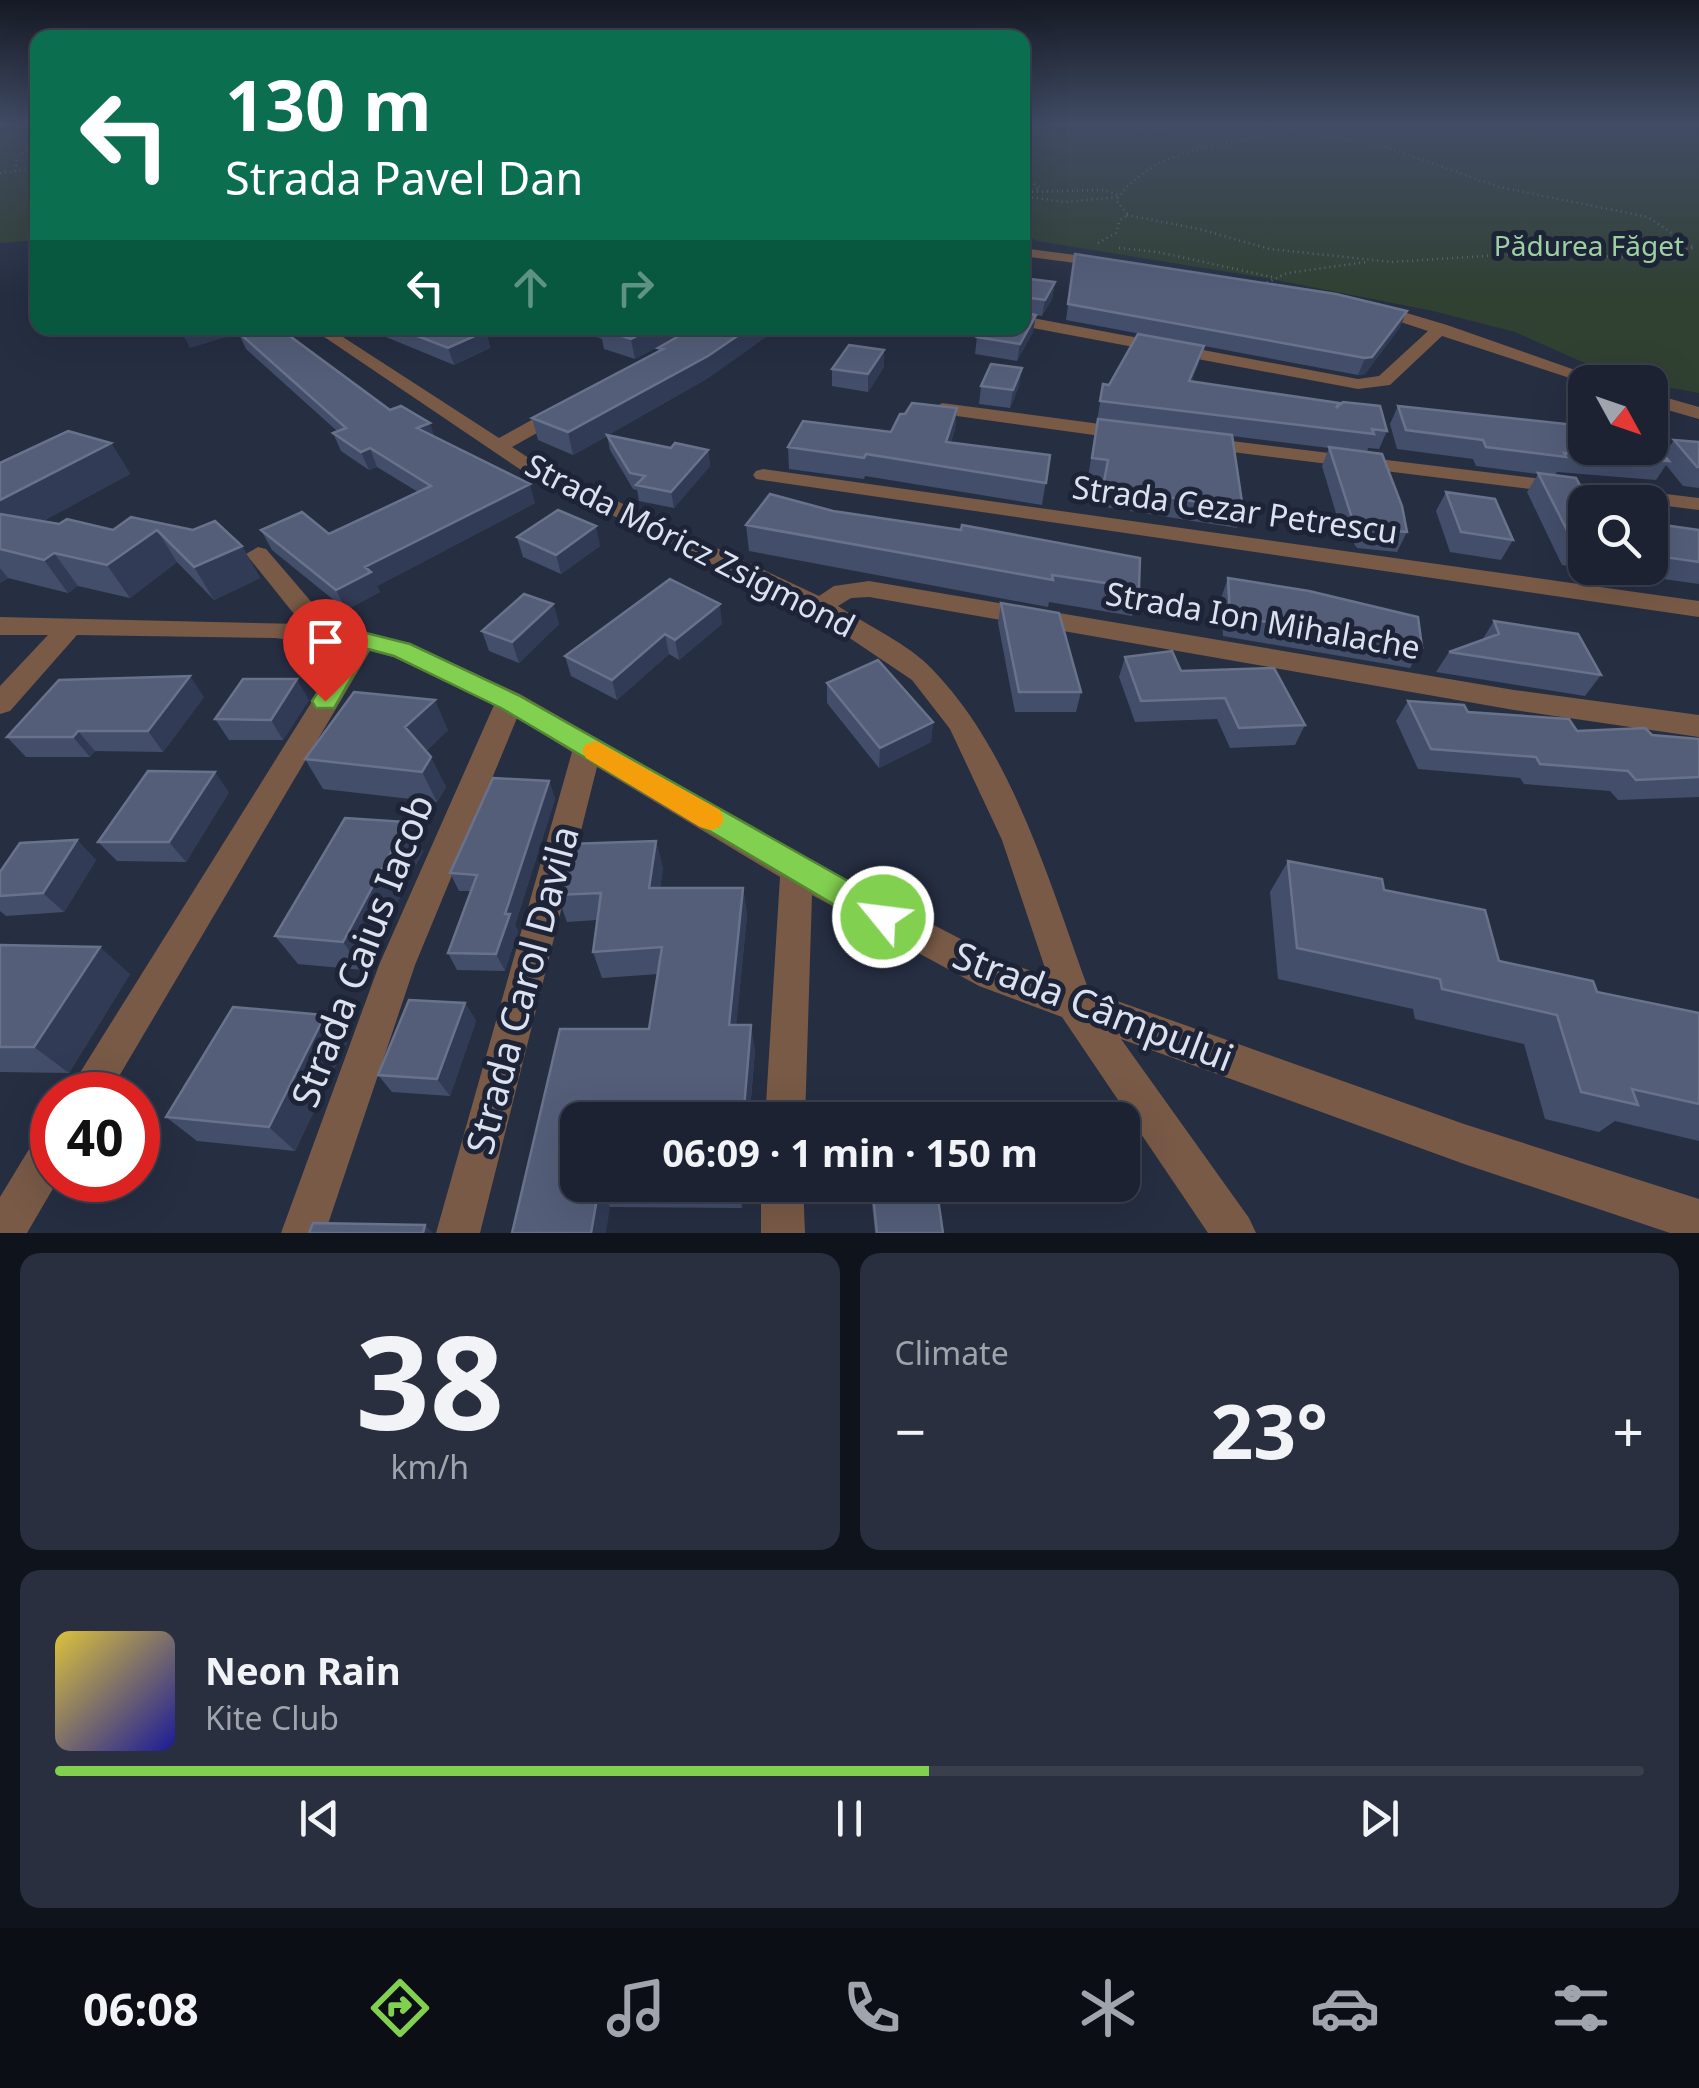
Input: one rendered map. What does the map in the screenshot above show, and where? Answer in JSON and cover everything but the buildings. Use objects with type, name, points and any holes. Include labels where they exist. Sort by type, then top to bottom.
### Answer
[{"type":"street","points":[[1030,252],[1116,256]]},
{"type":"street","points":[[1356,304],[1568,371]]},
{"type":"street","points":[[1030,322],[1358,384],[1384,381],[1441,328]]},
{"type":"street","name":"Strada Móricz Zsigmond","points":[[329,335],[531,468],[823,608],[920,673],[962,723],[1018,840],[1076,1006],[1234,1233]]},
{"type":"street","points":[[497,447],[582,400]]},
{"type":"street","points":[[1668,404],[1699,413]]},
{"type":"street","points":[[942,410],[1699,504]]},
{"type":"street","name":"Strada Cezar Petrescu","points":[[762,475],[1699,609]]},
{"type":"street","points":[[258,554],[325,634]]},
{"type":"street","name":"Strada Ion Mihalache","points":[[823,608],[837,594],[853,588],[869,589],[1514,700],[1699,726]]},
{"type":"street","points":[[0,704],[72,625]]},
{"type":"street","name":"Strada Câmpului","points":[[0,626],[190,626],[325,634],[362,640],[446,669],[510,701],[796,870],[975,965],[1076,1006],[1464,1144],[1699,1221]]},
{"type":"street","points":[[100,1072],[362,640]]},
{"type":"street","name":"Strada Caius Iacob","points":[[303,1233],[397,965],[510,701]]},
{"type":"street","name":"Strada Carol Davila","points":[[458,1233],[588,747]]},
{"type":"street","points":[[786,1102],[796,870]]},
{"type":"street","points":[[3,1233],[30,1188]]},
{"type":"street","points":[[782,1202],[783,1233]]},
{"type":"path","points":[[1130,181],[1117,204],[1127,214],[1270,249],[1418,263],[1516,254],[1625,257],[1696,248]]},
{"type":"path","points":[[1481,181],[1648,217],[1696,248]]},
{"type":"path","points":[[1030,194],[1102,190],[1118,196]]},
{"type":"path","points":[[1030,195],[1065,202],[1118,196]]},
{"type":"path","points":[[1102,248],[1094,247],[1116,232],[1127,214]]},
{"type":"path","points":[[1116,256],[1163,251],[1212,266],[1272,277],[1376,261]]},
{"type":"path","points":[[1258,287],[1272,277]]},
{"type":"green space","points":[[0,181],[30,181],[30,241],[0,243]]},
{"type":"green space","name":"Pădurea Făget","points":[[1030,181],[1699,181],[1699,393],[1668,387],[1668,365],[1589,365],[1515,332],[1433,311],[1271,279],[1037,241],[1030,238]]},
{"type":"slow traffic","points":[[596,751],[710,819]]},
{"type":"route","points":[[325,701],[362,640],[401,650],[510,701],[883,917]]}]
